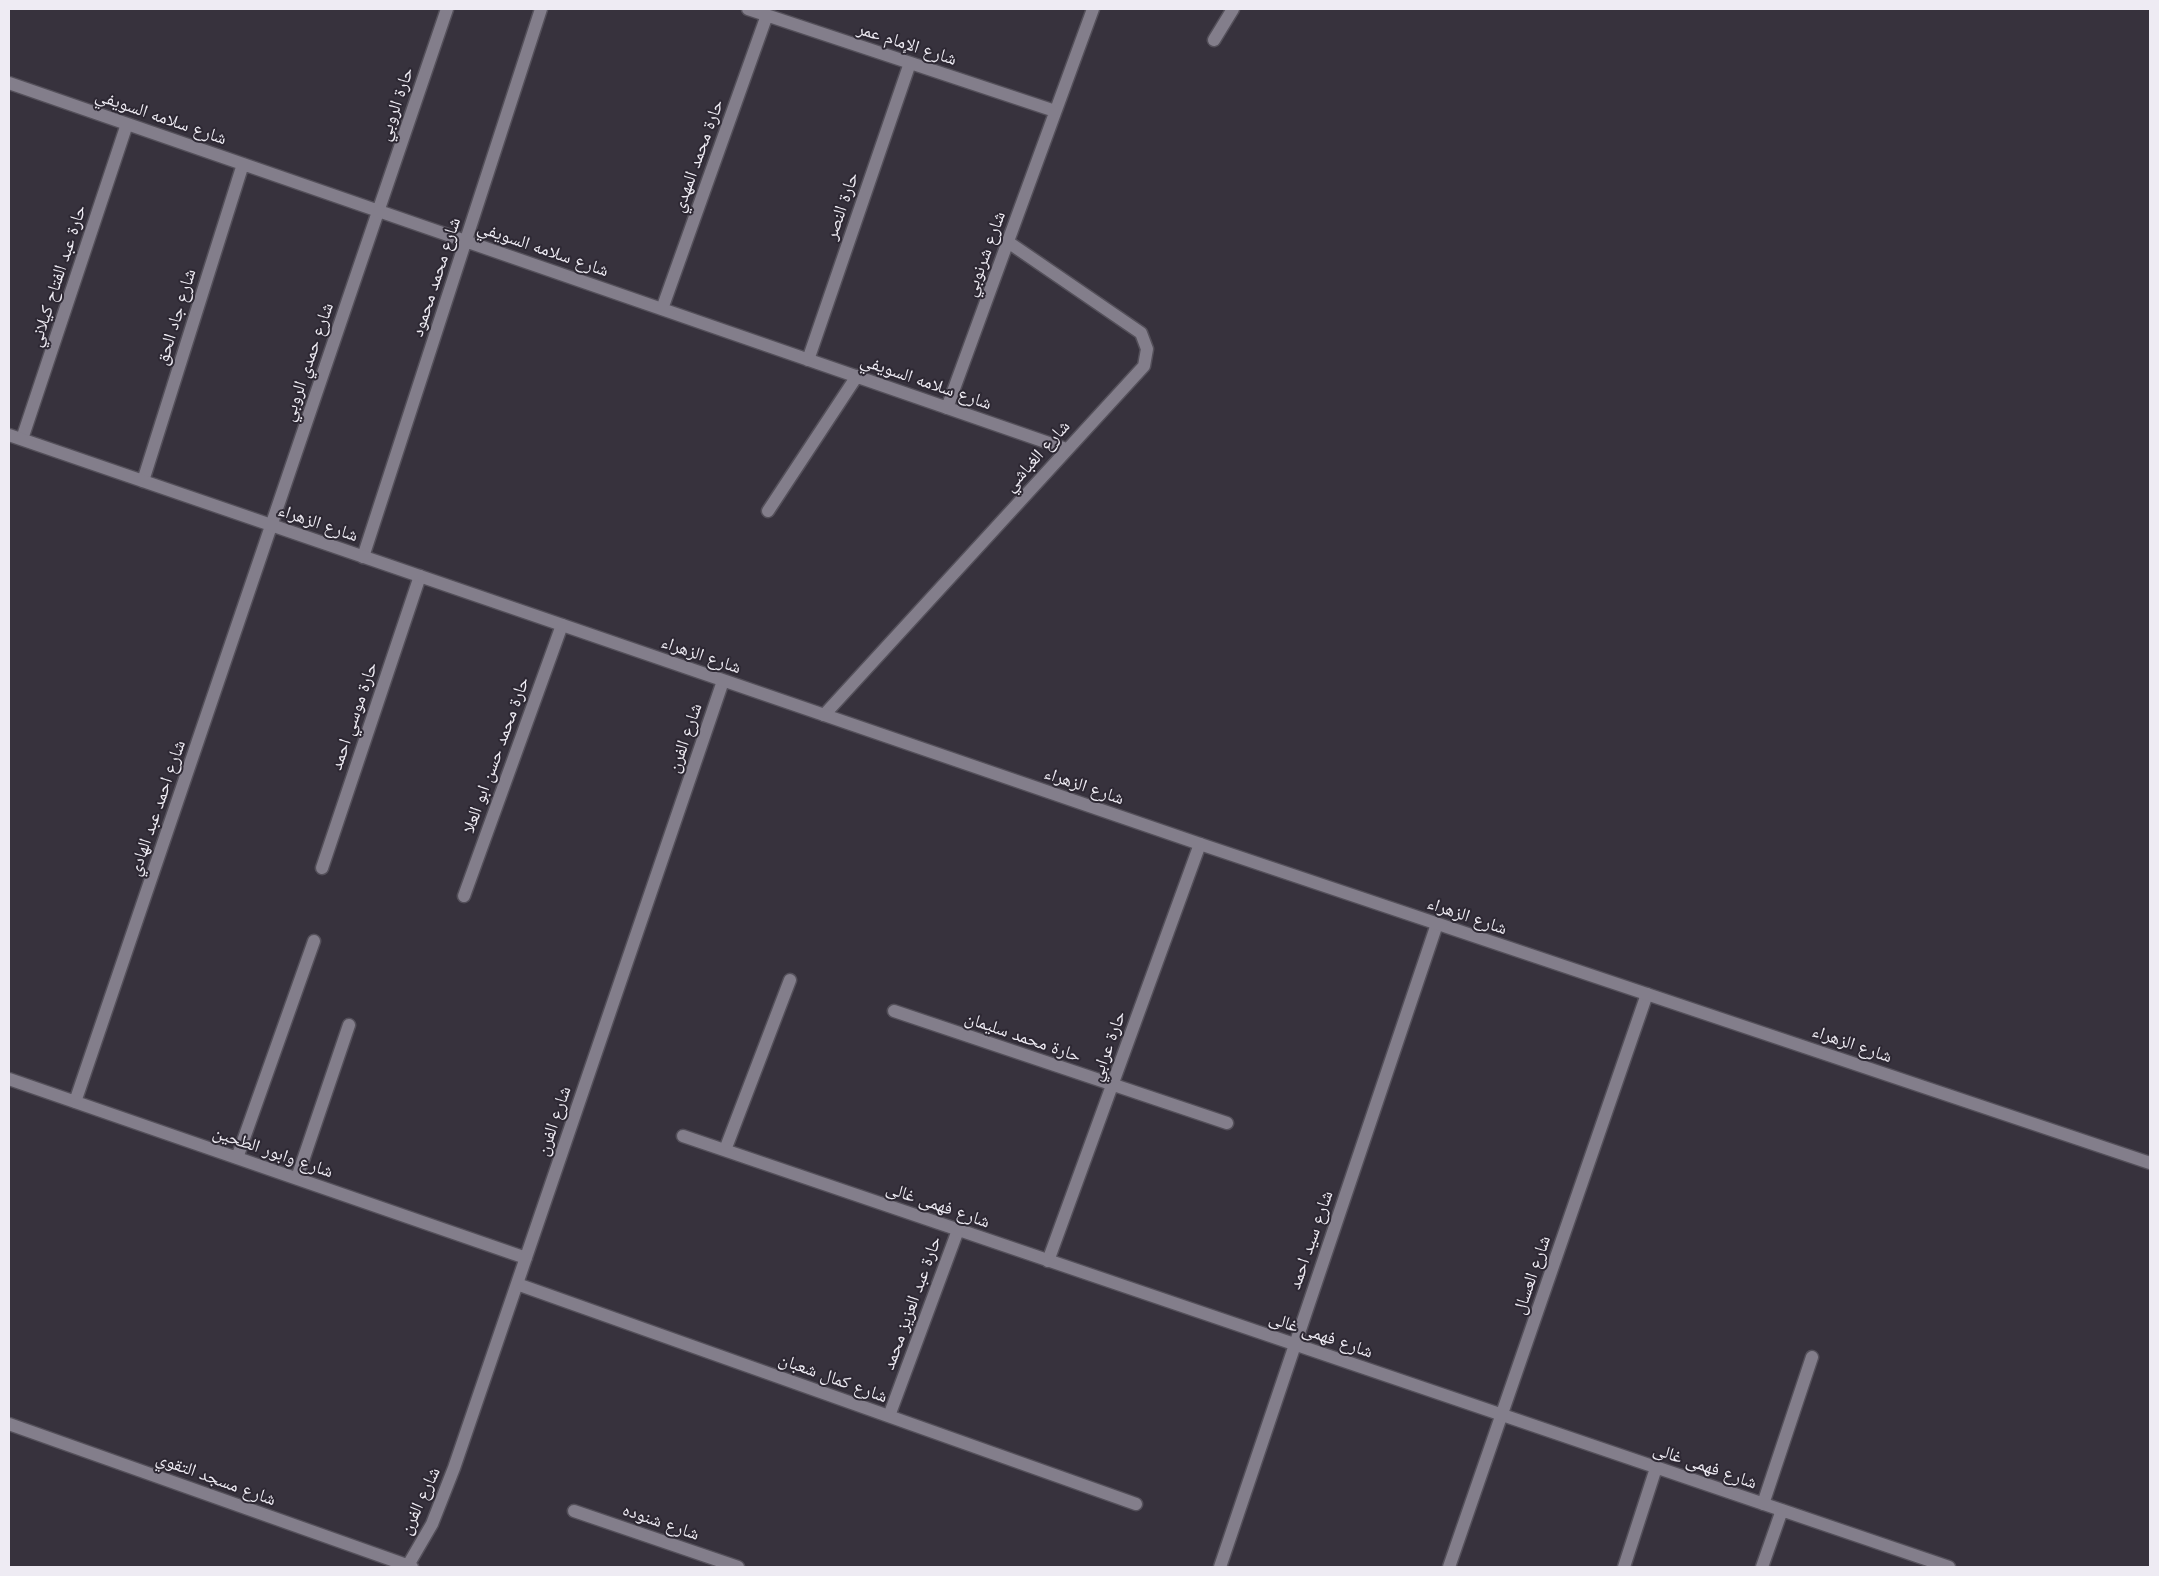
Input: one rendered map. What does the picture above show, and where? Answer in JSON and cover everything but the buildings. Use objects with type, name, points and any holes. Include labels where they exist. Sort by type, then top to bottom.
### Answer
[{"type":"street","name":"حارة الروبي","points":[[378,211],[447,9]]},
{"type":"street","name":"شارع محمد محمود","points":[[362,557],[542,9]]},
{"type":"street","name":"شارع الإمام عمر","points":[[748,9],[1055,111]]},
{"type":"street","name":"شارع شرنوبي","points":[[948,408],[1093,9]]},
{"type":"street","points":[[1214,40],[1233,9]]},
{"type":"street","name":"حارة محمد المهدي","points":[[662,309],[767,15]]},
{"type":"street","name":"حارة النصر","points":[[808,360],[910,63]]},
{"type":"street","name":"شارع سلامه السويفي","points":[[9,83],[1066,449]]},
{"type":"street","name":"حارة عبد الفتاح كيلاني","points":[[22,440],[127,124]]},
{"type":"street","name":"شارع جاد الحق","points":[[143,481],[243,164]]},
{"type":"street","name":"شارع حمدي الروبي","points":[[271,525],[378,211]]},
{"type":"street","name":"شارع الغباشي","points":[[824,715],[1144,366],[1146,358],[1145,340],[1140,332],[1008,242]]},
{"type":"street","points":[[768,511],[856,376]]},
{"type":"street","name":"شارع الزهراء","points":[[9,435],[1200,844],[2150,1162]]},
{"type":"street","name":"شارع احمد عبد الهادي","points":[[75,1102],[271,525]]},
{"type":"street","name":"حارة موسي احمد","points":[[322,868],[420,576]]},
{"type":"street","name":"حارة محمد حسن ابو العلا","points":[[464,896],[562,626]]},
{"type":"street","name":"شارع الفرن","points":[[408,1567],[432,1524],[454,1468],[723,681]]},
{"type":"street","name":"حارة عرابي","points":[[1048,1261],[1200,844]]},
{"type":"street","name":"شارع سيد احمد","points":[[1220,1567],[1437,924]]},
{"type":"street","points":[[237,1158],[314,941]]},
{"type":"street","points":[[725,1150],[790,980]]},
{"type":"street","name":"شارع العسال","points":[[1449,1567],[1647,994]]},
{"type":"street","name":"حارة محمد سليمان","points":[[894,1012],[1227,1124]]},
{"type":"street","points":[[297,1178],[349,1025]]},
{"type":"street","name":"شارع وابور الطحين","points":[[9,1079],[526,1258]]},
{"type":"street","name":"شارع فهمى غالى","points":[[683,1136],[1948,1567]]},
{"type":"street","name":"حارة عبد العزيز محمد","points":[[889,1416],[958,1230]]},
{"type":"street","name":"شارع كمال شعبان","points":[[517,1284],[1136,1504]]},
{"type":"street","points":[[1762,1504],[1812,1357]]},
{"type":"street","name":"شارع مسجد التقوي","points":[[9,1424],[408,1567]]},
{"type":"street","points":[[1624,1567],[1656,1468]]},
{"type":"street","points":[[1762,1567],[1782,1510]]},
{"type":"street","name":"شارع شنوده","points":[[574,1511],[738,1567]]},
{"type":"street","points":[[697,1567],[702,1554]]}]
